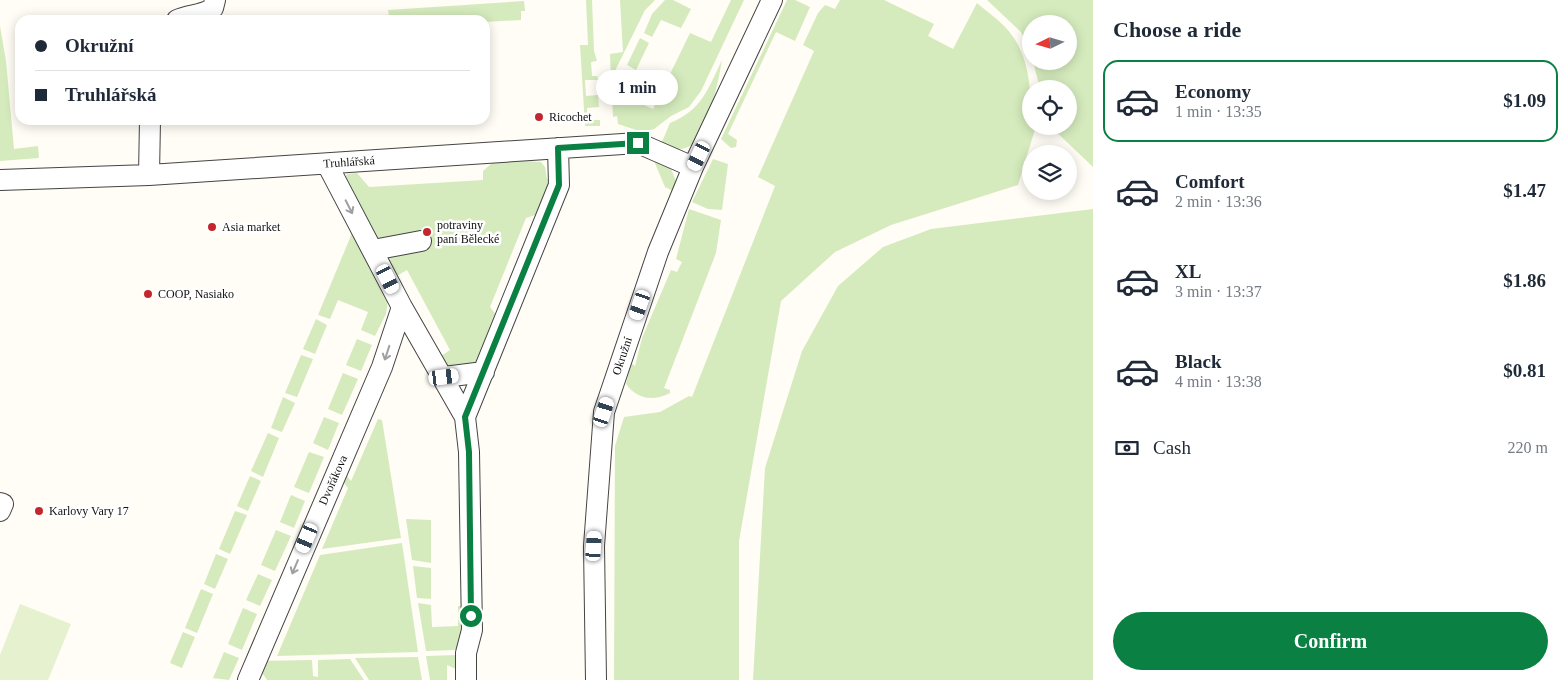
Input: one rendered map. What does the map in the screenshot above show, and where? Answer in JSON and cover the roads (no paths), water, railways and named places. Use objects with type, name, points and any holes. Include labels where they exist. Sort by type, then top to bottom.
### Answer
[{"type":"street","points":[[193,15],[206,13],[213,8],[215,0]]},
{"type":"street","name":"Okružní","points":[[596,680],[594,546],[604,412],[658,252],[693,167],[772,0]]},
{"type":"street","points":[[148,175],[150,125]]},
{"type":"street","name":"Truhlářská","points":[[0,180],[148,175],[638,143],[693,167]]},
{"type":"street","points":[[465,417],[559,185],[558,148]]},
{"type":"street","points":[[327,164],[402,307],[444,377],[465,417],[469,452],[472,630],[466,653],[466,680]]},
{"type":"street","points":[[373,250],[421,241]]},
{"type":"street","name":"Dvořákova","points":[[248,680],[382,367],[402,307]]},
{"type":"street","points":[[444,377],[484,372]]},
{"type":"street","points":[[0,503],[3,504],[0,511]]},
{"type":"place","name":"Ricochet","points":[[539,117]]},
{"type":"place","name":"Asia market","points":[[212,227]]},
{"type":"place","name":"potraviny paní Bělecké","points":[[427,232]]},
{"type":"place","name":"COOP, Nasiako","points":[[148,294]]},
{"type":"place","name":"Karlovy Vary 17","points":[[39,511]]}]
